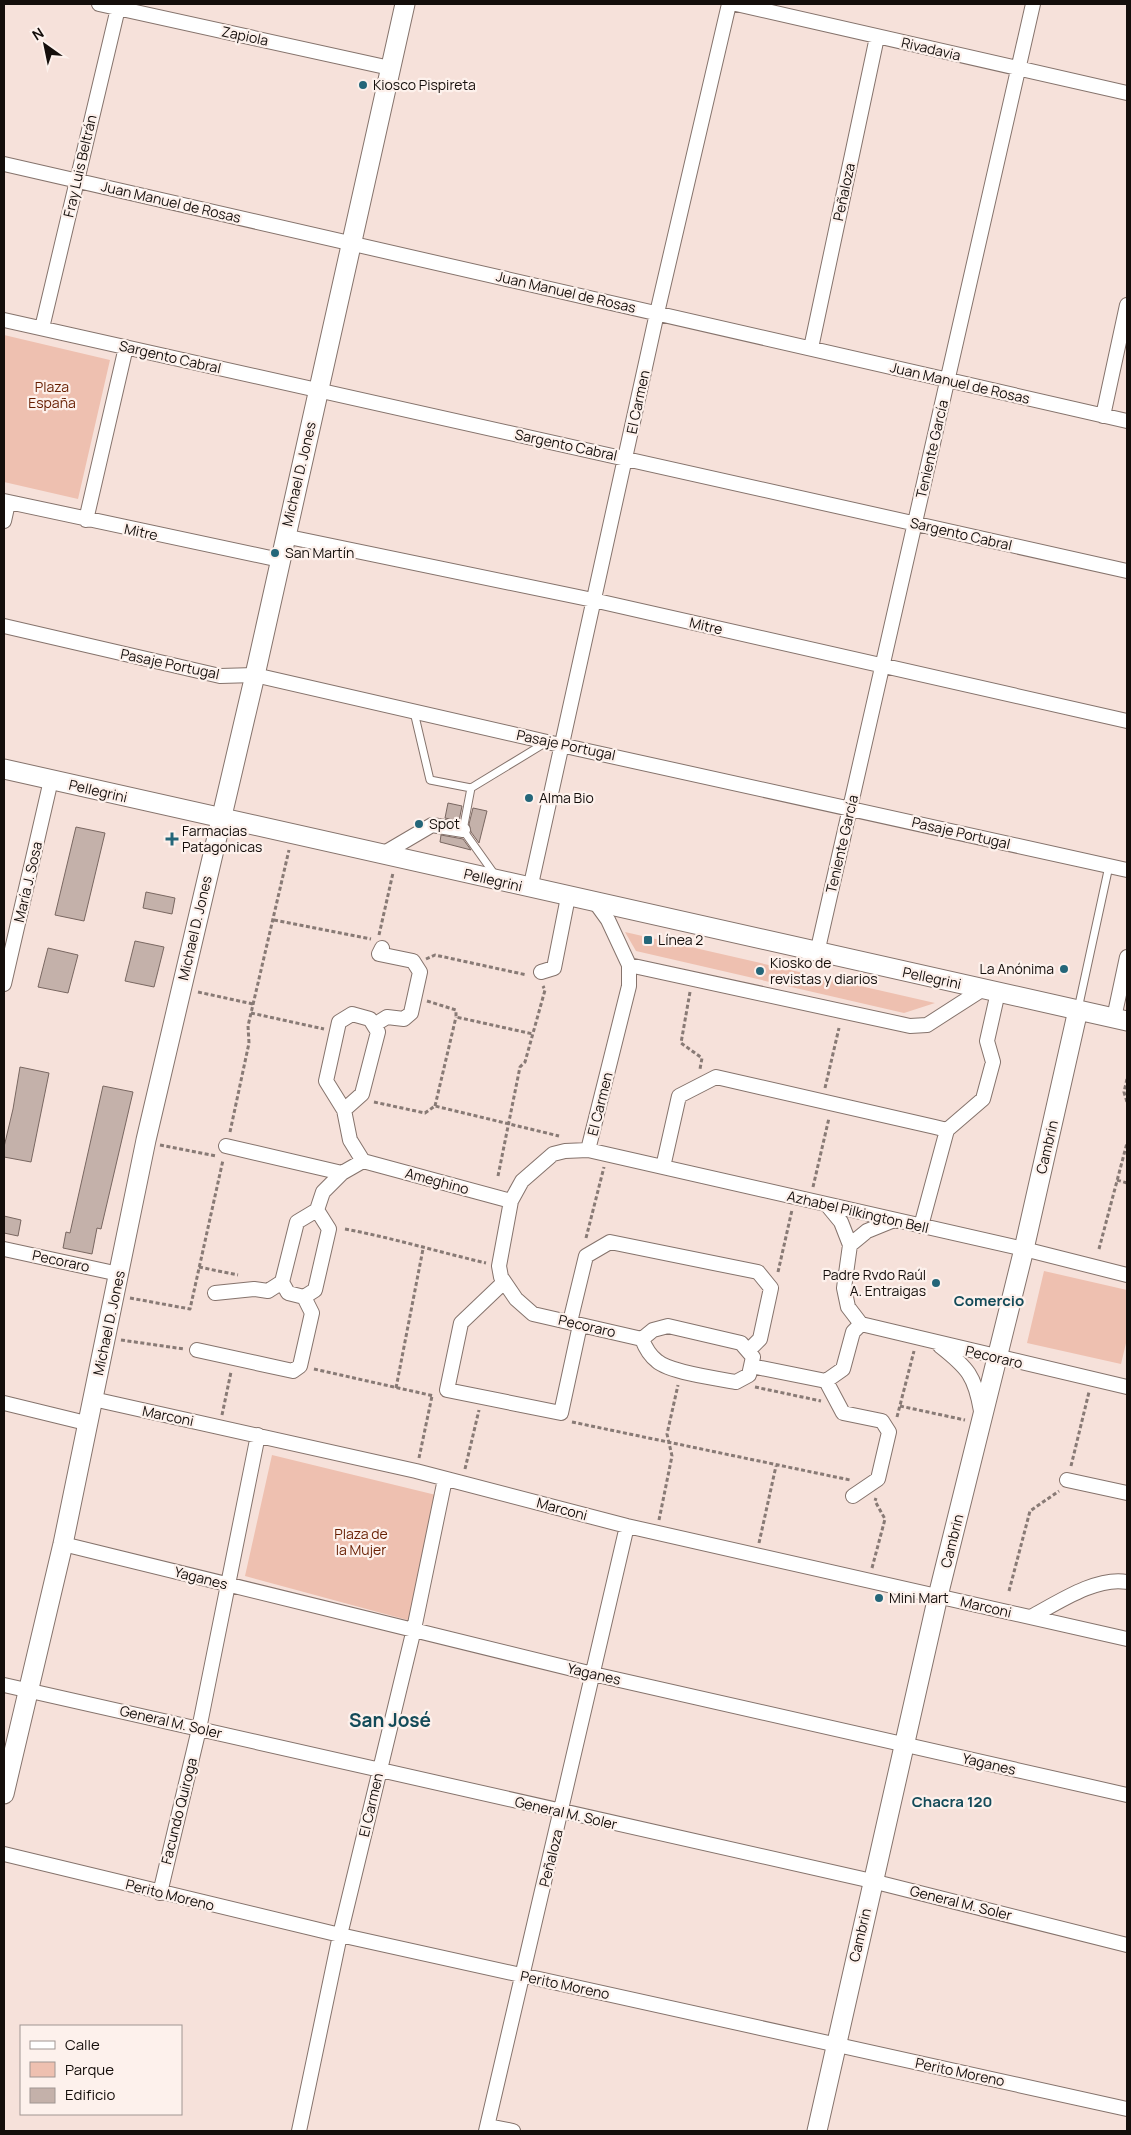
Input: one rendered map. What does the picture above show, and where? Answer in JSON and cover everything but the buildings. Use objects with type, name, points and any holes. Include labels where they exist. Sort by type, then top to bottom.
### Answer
[{"type":"street","name":"Zapiola","points":[[99,4],[119,6],[390,68]]},
{"type":"street","name":"Michael D. Jones","points":[[4,1794],[63,1544],[86,1423],[115,1295],[146,1140],[255,675],[284,536],[405,4]]},
{"type":"street","name":"El Carmen","points":[[530,888],[657,313],[729,4]]},
{"type":"street","name":"Rivadavia","points":[[736,4],[1127,94]]},
{"type":"street","name":"Teniente García","points":[[817,953],[1033,4]]},
{"type":"street","name":"Fray Luis Beltrán","points":[[42,328],[119,6]]},
{"type":"street","name":"Peñaloza","points":[[811,348],[877,37]]},
{"type":"street","name":"Juan Manuel de Rosas","points":[[4,164],[352,242],[947,381],[1127,421]]},
{"type":"street","points":[[1103,416],[1127,305]]},
{"type":"street","name":"Sargento Cabral","points":[[4,320],[1127,571]]},
{"type":"street","points":[[86,520],[126,347]]},
{"type":"street","points":[[4,521],[6,502]]},
{"type":"street","name":"Mitre","points":[[6,502],[280,560]]},
{"type":"street","name":"Mitre","points":[[284,536],[593,600],[1127,721]]},
{"type":"street","name":"Pasaje Portugal","points":[[4,626],[220,676],[255,675],[547,742],[1127,870]]},
{"type":"street","name":"Pellegrini","points":[[4,769],[500,882],[1121,1020]]},
{"type":"street","name":"María J. Sosa","points":[[4,984],[51,780]]},
{"type":"street","points":[[388,856],[432,826],[464,830]]},
{"type":"street","points":[[539,974],[554,968],[568,897]]},
{"type":"street","name":"El Carmen","points":[[532,1314],[516,1299],[504,1282],[499,1266],[511,1201],[522,1181],[553,1154],[566,1151],[588,1150],[629,986],[629,965],[608,920],[595,902]]},
{"type":"street","points":[[374,1025],[386,1017],[404,1019],[411,1013],[420,972],[413,962],[380,954],[382,948]]},
{"type":"street","points":[[1121,1020],[1127,957]]},
{"type":"street","name":"Pellegrini","points":[[629,965],[910,1026],[927,1025],[991,990]]},
{"type":"street","points":[[921,1226],[947,1130],[983,1099],[992,1062],[987,1041],[991,990]]},
{"type":"street","name":"Cambrin","points":[[817,2131],[872,1881],[938,1596],[1024,1249],[1078,1010]]},
{"type":"street","points":[[317,1210],[329,1228],[315,1290],[304,1297],[288,1293],[282,1282],[297,1222],[317,1210],[323,1192],[342,1173],[363,1161],[350,1140],[344,1110],[326,1081],[340,1022],[352,1014],[370,1019],[378,1032],[362,1094],[344,1110]]},
{"type":"street","points":[[664,1168],[679,1096],[716,1077],[947,1130]]},
{"type":"street","points":[[226,1146],[342,1173]]},
{"type":"street","name":"Azhabel Pilkington Bell","points":[[588,1150],[1024,1249],[1127,1275]]},
{"type":"street","name":"Ameghino","points":[[363,1161],[511,1201]]},
{"type":"street","points":[[750,1371],[826,1381],[843,1369],[853,1332],[861,1324],[848,1307],[844,1288],[850,1245],[841,1222],[827,1205]]},
{"type":"street","points":[[850,1245],[867,1231],[894,1220]]},
{"type":"street","points":[[504,1282],[461,1323],[447,1390],[561,1413],[586,1256],[610,1242],[758,1272],[770,1288],[760,1338],[748,1351]]},
{"type":"street","name":"Pecoraro","points":[[4,1248],[119,1274]]},
{"type":"street","points":[[215,1293],[254,1289],[268,1291],[282,1282]]},
{"type":"street","points":[[197,1350],[293,1371],[300,1366],[312,1313],[304,1297]]},
{"type":"street","name":"Pecoraro","points":[[532,1314],[642,1339]]},
{"type":"street","name":"Pecoraro","points":[[861,1324],[1127,1387]]},
{"type":"street","points":[[668,1326],[741,1343],[748,1351],[753,1357],[750,1371],[736,1382],[682,1371],[658,1363],[647,1351],[642,1339],[653,1330],[668,1326]]},
{"type":"street","points":[[935,1342],[963,1364],[977,1386],[981,1420]]},
{"type":"street","points":[[826,1381],[843,1413],[882,1420],[889,1432],[878,1479],[853,1496]]},
{"type":"street","name":"Marconi","points":[[92,1399],[445,1478],[656,1533],[1127,1639]]},
{"type":"street","points":[[4,1403],[86,1423]]},
{"type":"street","name":"Facundo Quiroga","points":[[160,1893],[199,1728],[258,1436]]},
{"type":"street","name":"El Carmen","points":[[299,2131],[340,1935],[414,1629],[445,1478]]},
{"type":"street","points":[[1067,1480],[1127,1493]]},
{"type":"street","name":"Peñaloza","points":[[487,2128],[562,1813],[627,1526]]},
{"type":"street","name":"Yaganes","points":[[63,1544],[593,1674],[1127,1795]]},
{"type":"street","points":[[1032,1617],[1082,1590],[1117,1580],[1127,1582]]},
{"type":"street","name":"General M. Soler","points":[[4,1685],[29,1689],[562,1813],[872,1881],[1127,1945]]},
{"type":"street","name":"Perito Moreno","points":[[4,1854],[340,1935],[1127,2109]]},
{"type":"street","points":[[487,2128],[513,2131]]},
{"type":"lane","points":[[414,711],[430,780],[471,788],[547,742]]},
{"type":"lane","points":[[471,788],[464,830],[500,882]]},
{"type":"lane","points":[[1078,1010],[1110,866]]},
{"type":"path","points":[[226,1146],[249,1043],[248,1026],[274,920],[292,834]]},
{"type":"path","points":[[274,920],[378,940],[388,856]]},
{"type":"path","points":[[417,957],[426,959],[435,955],[539,974],[545,990],[525,1062],[520,1067],[498,1176]]},
{"type":"path","points":[[424,967],[426,959]]},
{"type":"path","points":[[692,980],[681,1043],[702,1058],[698,1076]]},
{"type":"path","points":[[181,988],[253,1004]]},
{"type":"path","points":[[362,1094],[376,1103],[425,1113],[435,1106],[456,1010],[418,998]]},
{"type":"path","points":[[251,1013],[337,1033]]},
{"type":"path","points":[[456,1017],[533,1034]]},
{"type":"path","points":[[810,1201],[834,1095],[824,1093],[839,1028]]},
{"type":"path","points":[[700,1066],[710,1068]]},
{"type":"path","points":[[1127,1079],[1124,1092],[1127,1102]]},
{"type":"path","points":[[435,1106],[508,1126],[559,1136]]},
{"type":"path","points":[[115,1295],[190,1309],[224,1157],[162,1146],[146,1140]]},
{"type":"path","points":[[1099,1250],[1127,1143]]},
{"type":"path","points":[[1117,1180],[1127,1183]]},
{"type":"path","points":[[776,1281],[795,1198]]},
{"type":"path","points":[[345,1229],[391,1238],[423,1249],[499,1266]]},
{"type":"path","points":[[396,1388],[423,1249]]},
{"type":"path","points":[[199,1267],[246,1277]]},
{"type":"path","points":[[106,1334],[122,1340],[197,1350]]},
{"type":"path","points":[[220,1428],[233,1364]]},
{"type":"path","points":[[308,1368],[432,1396],[438,1395]]},
{"type":"path","points":[[656,1533],[672,1456],[667,1434],[682,1371]]},
{"type":"path","points":[[750,1371],[756,1388],[823,1402]]},
{"type":"path","points":[[1009,1590],[1030,1511],[1066,1486],[1092,1379]]},
{"type":"path","points":[[464,1483],[481,1402]]},
{"type":"path","points":[[900,1406],[981,1420]]},
{"type":"path","points":[[570,1422],[669,1444],[870,1484]]},
{"type":"path","points":[[756,1555],[776,1466]]},
{"type":"green space","name":"Plaza España","points":[[4,335],[110,360],[78,499],[4,482]]},
{"type":"green space","points":[[625,932],[935,1003],[904,1013],[636,951]]},
{"type":"green space","points":[[1044,1271],[1127,1290],[1127,1339],[1121,1364],[1027,1343]]},
{"type":"green space","name":"Plaza de la Mujer","points":[[272,1455],[436,1495],[411,1621],[245,1576]]},
{"type":"place","name":"Kiosco Pispireta","points":[[363,85]]},
{"type":"place","name":"San Martín","points":[[275,553]]},
{"type":"place","name":"Alma Bio","points":[[529,798]]},
{"type":"place","name":"Spot","points":[[419,824]]},
{"type":"place","name":"Farmacias Patagonicas","points":[[172,839]]},
{"type":"place","name":"Línea 2","points":[[648,940]]},
{"type":"place","name":"La Anónima","points":[[1064,969]]},
{"type":"place","name":"Kiosko de revistas y diarios","points":[[760,971]]},
{"type":"place","name":"Padre Rvdo Raúl A. Entraigas","points":[[936,1283]]},
{"type":"place","name":"Mini Mart","points":[[879,1598]]},
{"type":"district","name":"Comercio","points":[[989,1301]]},
{"type":"district","name":"San José","points":[[390,1720]]},
{"type":"district","name":"Chacra 120","points":[[952,1802]]}]
